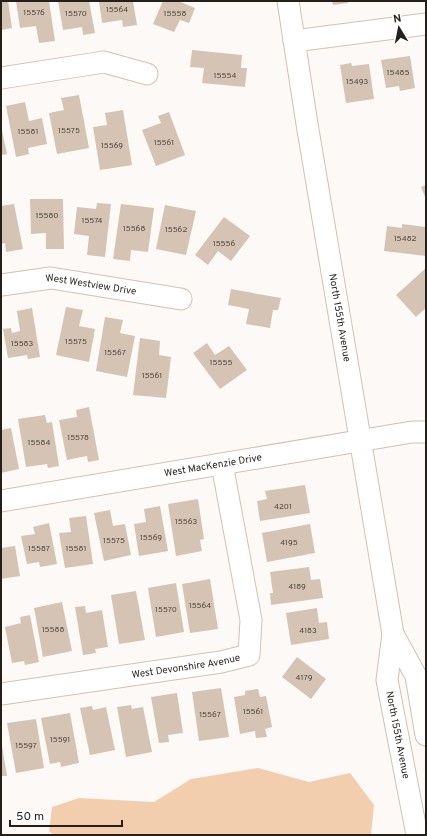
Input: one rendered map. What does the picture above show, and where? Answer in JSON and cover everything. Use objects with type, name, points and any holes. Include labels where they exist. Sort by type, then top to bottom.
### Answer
[{"type":"street","name":"North 155th Avenue","points":[[288,1],[393,634],[387,680],[417,835]]},
{"type":"street","points":[[294,41],[426,24]]},
{"type":"street","points":[[1,78],[104,62],[147,74]]},
{"type":"street","name":"West Westview Drive","points":[[1,285],[51,278],[181,299]]},
{"type":"street","name":"West MacKenzie Drive","points":[[1,502],[412,432],[426,432]]},
{"type":"street","name":"West Devonshire Avenue","points":[[1,694],[221,662],[249,656],[251,620],[222,464]]},
{"type":"street","name":"North 155th Avenue","points":[[393,634],[416,676],[426,735]]},
{"type":"shaded area","points":[[258,768],[309,782],[350,773],[374,805],[371,835],[54,835],[49,831],[52,807],[79,798],[154,802],[191,779]]},
{"type":"building","points":[[1,1],[8,1],[12,28],[1,30]]},
{"type":"building","points":[[16,1],[49,1],[55,41],[39,43],[36,26],[20,28]]},
{"type":"building","points":[[58,1],[89,1],[95,33],[83,35],[82,27],[63,30]]},
{"type":"building","points":[[99,1],[133,1],[137,25],[123,27],[122,20],[102,23]]},
{"type":"building","points":[[163,1],[178,1],[195,8],[189,23],[180,20],[174,32],[153,24]]},
{"type":"building","points":[[332,1],[347,1],[348,3],[333,5]]},
{"type":"building","points":[[192,50],[242,55],[241,68],[247,68],[245,87],[202,83],[204,68],[190,67]]},
{"type":"building","points":[[410,56],[415,88],[400,91],[399,86],[386,88],[381,60]]},
{"type":"building","points":[[351,63],[352,66],[369,64],[374,99],[346,103],[340,65]]},
{"type":"building","points":[[79,95],[89,148],[57,154],[49,113],[64,110],[61,98]]},
{"type":"building","points":[[25,102],[29,121],[42,118],[47,144],[28,148],[29,154],[16,157],[6,106]]},
{"type":"building","points":[[123,110],[132,165],[100,170],[93,127],[107,125],[105,113]]},
{"type":"building","points":[[169,112],[185,155],[156,166],[142,130],[161,123],[158,116]]},
{"type":"building","points":[[1,126],[7,154],[1,155]]},
{"type":"building","points":[[426,185],[426,199],[421,187]]},
{"type":"building","points":[[30,199],[63,199],[64,249],[46,249],[46,233],[31,234]]},
{"type":"building","points":[[97,203],[111,204],[105,257],[87,255],[89,236],[74,234],[77,207],[96,209]]},
{"type":"building","points":[[14,204],[23,249],[6,252],[5,243],[1,244],[1,206]]},
{"type":"building","points":[[121,204],[154,208],[148,252],[131,250],[130,261],[113,259]]},
{"type":"building","points":[[165,205],[196,211],[186,255],[156,249]]},
{"type":"building","points":[[224,217],[250,236],[231,261],[218,251],[208,265],[195,255]]},
{"type":"building","points":[[402,224],[426,227],[426,256],[384,251],[387,226],[402,228]]},
{"type":"building","points":[[426,268],[426,308],[416,317],[396,295]]},
{"type":"building","points":[[231,289],[281,298],[278,310],[273,310],[270,328],[246,324],[249,309],[228,305]]},
{"type":"building","points":[[66,307],[83,310],[79,326],[95,329],[89,362],[56,355]]},
{"type":"building","points":[[32,308],[40,357],[28,359],[27,355],[8,358],[3,329],[11,328],[12,333],[20,331],[17,311]]},
{"type":"building","points":[[105,317],[123,320],[120,333],[135,336],[127,377],[96,371]]},
{"type":"building","points":[[140,338],[160,341],[159,355],[171,357],[166,398],[133,395]]},
{"type":"building","points":[[207,343],[215,355],[229,346],[247,370],[220,389],[193,353]]},
{"type":"building","points":[[89,407],[99,460],[88,462],[87,456],[67,460],[59,420],[77,417],[76,410]]},
{"type":"building","points":[[45,415],[47,423],[52,422],[59,466],[48,468],[47,464],[26,467],[18,419]]},
{"type":"building","points":[[11,428],[19,469],[1,473],[1,430]]},
{"type":"building","points":[[305,485],[310,513],[260,521],[257,501],[267,499],[265,491]]},
{"type":"building","points":[[198,499],[204,539],[200,540],[202,551],[176,556],[168,504]]},
{"type":"building","points":[[160,506],[168,551],[139,556],[134,524],[146,522],[144,509]]},
{"type":"building","points":[[110,510],[113,526],[125,524],[131,555],[104,561],[94,513]]},
{"type":"building","points":[[86,516],[93,564],[65,568],[59,533],[71,532],[69,518]]},
{"type":"building","points":[[49,523],[57,564],[40,567],[39,562],[27,564],[21,536],[35,534],[33,527]]},
{"type":"building","points":[[310,524],[315,553],[267,562],[262,533]]},
{"type":"building","points":[[15,546],[20,576],[1,579],[1,548]]},
{"type":"building","points":[[309,567],[311,580],[320,579],[323,598],[271,605],[270,593],[273,593],[270,572]]},
{"type":"building","points":[[210,579],[218,629],[190,633],[182,584]]},
{"type":"building","points":[[176,583],[184,632],[156,637],[148,588]]},
{"type":"building","points":[[136,591],[145,640],[119,644],[111,595]]},
{"type":"building","points":[[62,602],[72,651],[43,657],[34,608]]},
{"type":"building","points":[[85,606],[86,613],[102,610],[108,647],[95,649],[96,653],[83,655],[75,607]]},
{"type":"building","points":[[317,608],[319,623],[327,622],[329,639],[291,645],[286,613]]},
{"type":"building","points":[[30,615],[39,662],[25,665],[24,661],[12,663],[5,627],[21,623],[20,617]]},
{"type":"building","points":[[297,657],[326,679],[311,699],[282,677]]},
{"type":"building","points":[[221,688],[229,737],[199,741],[192,692]]},
{"type":"building","points":[[258,689],[260,697],[266,696],[272,727],[265,729],[267,737],[256,738],[255,731],[240,734],[234,697],[245,695],[245,691]]},
{"type":"building","points":[[177,693],[183,733],[168,735],[169,742],[159,743],[151,697]]},
{"type":"building","points":[[131,705],[132,709],[143,707],[152,752],[126,757],[117,707]]},
{"type":"building","points":[[92,706],[93,710],[106,707],[115,750],[90,755],[80,708]]},
{"type":"building","points":[[70,713],[79,763],[61,767],[60,762],[50,764],[41,718]]},
{"type":"building","points":[[36,719],[44,768],[16,773],[7,723]]},
{"type":"building","points":[[1,740],[7,776],[1,776]]}]
